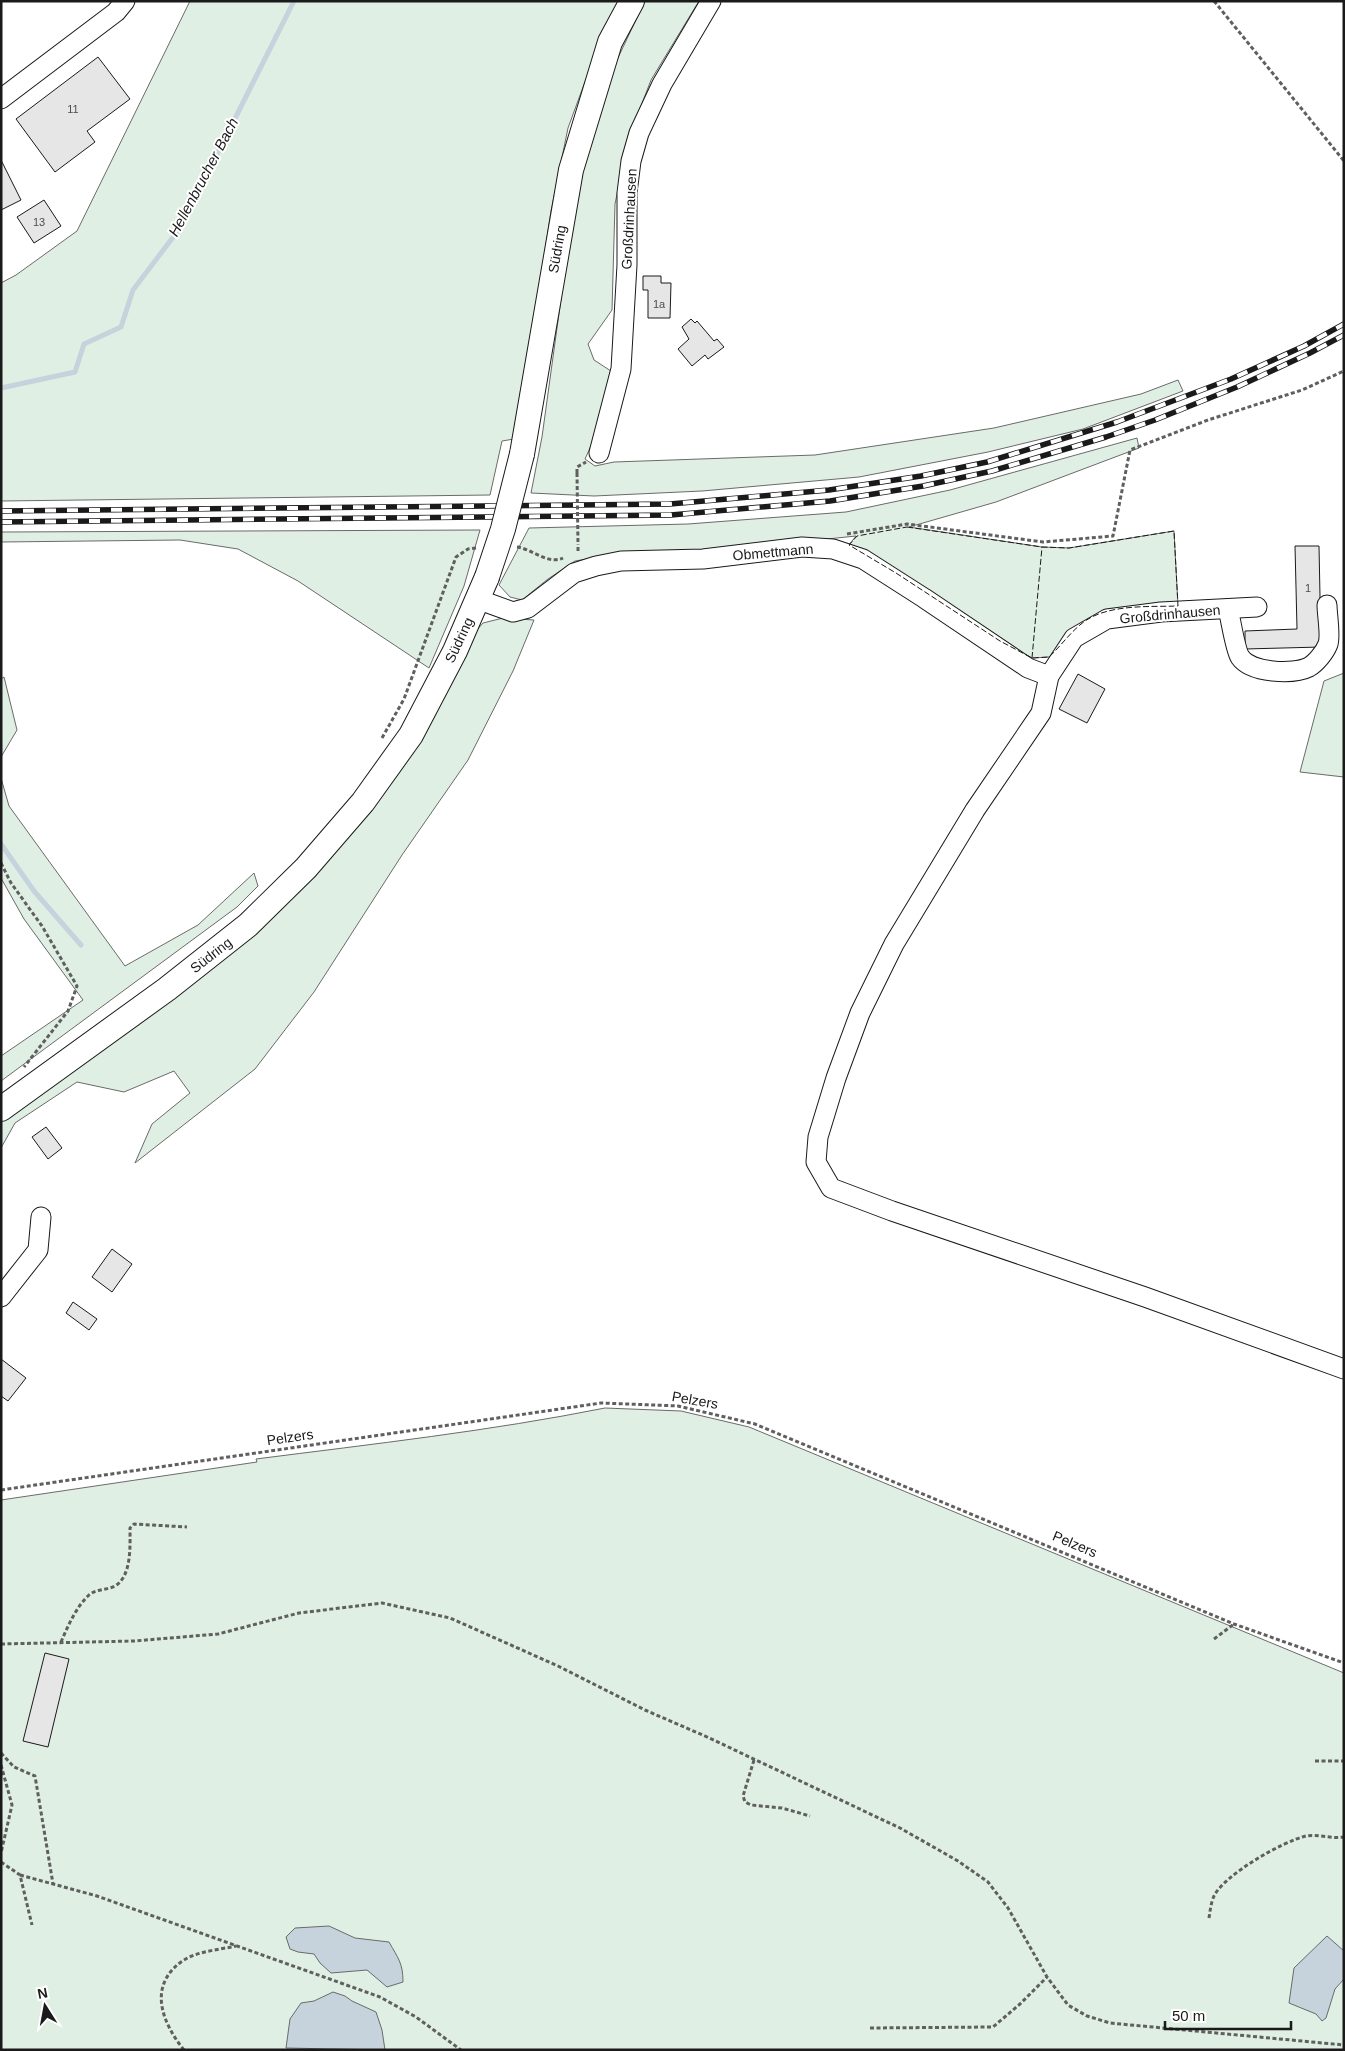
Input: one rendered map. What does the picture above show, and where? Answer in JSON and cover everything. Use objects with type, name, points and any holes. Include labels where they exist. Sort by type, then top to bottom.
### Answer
[{"type":"main road","name":"Südring","points":[[1,1109],[182,978],[248,925],[306,868],[363,802],[411,735],[455,652],[503,530],[522,454],[571,170],[610,42],[632,1]]},
{"type":"street","points":[[1,99],[116,12],[125,1]]},
{"type":"street","name":"Großdrinhausen","points":[[599,453],[621,369],[627,265],[627,193],[631,161],[640,133],[662,84],[711,1]]},
{"type":"street","name":"Obmettmann","points":[[477,599],[514,612],[528,608],[574,573],[621,561],[702,559],[802,547],[833,549],[863,559],[1028,668],[1049,676]]},
{"type":"street","points":[[1228,609],[1241,658],[1259,669],[1284,671],[1309,667],[1318,660],[1328,643],[1327,605]]},
{"type":"street","name":"Großdrinhausen","points":[[1049,676],[1074,638],[1107,619],[1161,612],[1256,607]]},
{"type":"street","points":[[1049,676],[1041,713],[975,810],[894,944],[860,1013],[825,1112],[818,1137],[816,1162],[831,1188],[892,1211],[1145,1297],[1344,1369]]},
{"type":"street","points":[[1,1296],[38,1250],[41,1217]]},
{"type":"path","points":[[1214,1],[1344,162]]},
{"type":"path","points":[[838,536],[907,524],[1043,542],[1112,536],[1130,450],[1208,420],[1302,390],[1344,371]]},
{"type":"path","points":[[571,554],[578,552],[577,473]]},
{"type":"path","points":[[378,745],[404,699],[456,557],[468,549],[485,547]]},
{"type":"path","points":[[512,547],[520,548],[536,556],[559,560],[565,557]]},
{"type":"path","points":[[1,863],[11,883],[42,926],[77,986],[68,1011],[23,1070],[32,1067]]},
{"type":"path","name":"Pelzers","points":[[1,1490],[601,1404],[678,1406],[755,1424],[1234,1624],[1344,1663]]},
{"type":"path","points":[[61,1642],[72,1617],[90,1594],[115,1586],[125,1574],[129,1555],[130,1528],[134,1524],[187,1527]]},
{"type":"path","points":[[1,1644],[134,1641],[218,1634],[299,1613],[382,1603],[450,1618],[558,1666],[645,1710],[900,1828],[958,1861],[988,1882],[1008,1908],[1047,1977],[1068,2005],[1087,2016],[1110,2023],[1344,2045]]},
{"type":"path","points":[[1214,1639],[1234,1624]]},
{"type":"path","points":[[1,1753],[14,1767],[35,1776],[53,1884]]},
{"type":"path","points":[[754,1760],[743,1796],[746,1802],[751,1805],[782,1808],[810,1816]]},
{"type":"path","points":[[1314,1761],[1344,1762]]},
{"type":"path","points":[[1,1765],[12,1806],[1,1854]]},
{"type":"path","points":[[1209,1918],[1214,1896],[1236,1872],[1254,1860],[1308,1836],[1344,1837]]},
{"type":"path","points":[[1,1862],[20,1875],[97,1896],[380,1998],[416,2017],[461,2050]]},
{"type":"path","points":[[20,1875],[32,1925]]},
{"type":"path","points":[[184,2050],[175,2039],[163,2016],[161,2005],[162,1988],[181,1962],[208,1952],[237,1946]]},
{"type":"path","points":[[870,2028],[993,2026],[1020,2004],[1047,1977]]},
{"type":"green space","points":[[190,1],[620,1],[597,49],[568,128],[551,211],[514,439],[502,441],[490,495],[1,501],[1,283],[16,275],[77,231]]},
{"type":"green space","points":[[645,1],[699,1],[651,80],[628,140],[615,204],[612,310],[588,344],[594,360],[614,373],[600,426],[585,459],[595,466],[614,462],[815,455],[994,428],[1141,394],[1178,380],[1183,391],[1083,429],[988,452],[859,477],[702,491],[594,496],[531,493],[542,437],[576,190],[615,64]]},
{"type":"green space","points":[[1137,438],[1139,448],[996,502],[909,527],[1042,547],[1069,548],[1174,531],[1178,606],[1142,607],[1061,646],[1049,657],[1032,658],[1000,641],[849,545],[856,536],[692,553],[622,553],[575,561],[548,579],[522,600],[510,597],[499,585],[529,528],[688,524],[846,512],[950,490]]},
{"type":"green space","points":[[480,530],[464,586],[429,668],[298,581],[238,549],[180,540],[1,542],[1,532]]},
{"type":"green space","points":[[503,618],[534,620],[513,671],[468,760],[402,855],[314,992],[255,1069],[135,1163],[152,1124],[190,1093],[174,1071],[124,1092],[77,1082],[15,1123],[1,1148],[1,1122],[252,935],[476,631],[483,623]]},
{"type":"green space","points":[[1344,673],[1344,777],[1300,772],[1324,681]]},
{"type":"green space","points":[[4,677],[17,730],[1,757],[1,679]]},
{"type":"green space","points":[[1,778],[9,806],[125,966],[198,925],[254,873],[258,886],[237,907],[1,1081],[1,1056],[83,1000],[24,919],[1,878]]},
{"type":"green space","points":[[605,1408],[681,1411],[749,1427],[1344,1673],[1344,2050],[1,2050],[1,1500],[257,1462],[256,1459],[475,1430]]},
{"type":"shaded area","points":[[329,1926],[355,1938],[389,1942],[401,1965],[403,1982],[387,1987],[367,1970],[331,1973],[320,1963],[314,1954],[290,1949],[286,1937],[295,1928]]},
{"type":"shaded area","points":[[1327,1936],[1344,1951],[1344,1979],[1335,1989],[1326,2018],[1322,2021],[1316,2014],[1289,2003],[1294,1968]]},
{"type":"shaded area","points":[[333,1992],[376,2012],[382,2030],[385,2050],[286,2048],[290,2019],[301,2003],[314,2001]]},
{"type":"building","points":[[98,57],[130,99],[87,131],[95,142],[55,172],[16,119]]},
{"type":"building","points":[[1,160],[21,200],[1,210]]},
{"type":"building","points":[[44,200],[61,226],[34,243],[17,217]]},
{"type":"building","points":[[643,276],[661,276],[661,283],[671,283],[670,318],[648,318],[648,290],[643,290]]},
{"type":"building","points":[[691,319],[695,323],[697,321],[714,341],[717,339],[724,347],[708,359],[705,355],[692,366],[678,349],[689,339],[682,327]]},
{"type":"building","points":[[1295,546],[1319,546],[1321,647],[1245,649],[1245,631],[1297,629]]},
{"type":"building","points":[[1078,674],[1105,689],[1087,723],[1059,709]]},
{"type":"building","points":[[46,1127],[62,1148],[48,1159],[32,1137]]},
{"type":"building","points":[[112,1249],[132,1264],[112,1292],[92,1277]]},
{"type":"building","points":[[73,1302],[97,1319],[89,1330],[66,1313]]},
{"type":"building","points":[[1,1359],[26,1378],[8,1401],[1,1396]]},
{"type":"building","points":[[45,1653],[69,1659],[48,1747],[23,1741]]},
{"type":"waterway","name":"Hellenbrucher Bach","points":[[1,388],[75,372],[84,344],[121,327],[133,290],[180,228],[294,1]]},
{"type":"waterway","points":[[1,844],[34,891],[81,945]]},
{"type":"railway","points":[[1,511],[670,504],[829,490],[921,476],[987,462],[1117,422],[1231,379],[1304,346],[1344,324]]},
{"type":"railway","points":[[1,522],[671,515],[830,501],[923,486],[992,471],[1106,437],[1155,420],[1237,387],[1344,335]]},
{"type":"fence","points":[[907,527],[1042,547],[1069,548],[1174,531],[1178,606],[1142,607],[1106,612],[1085,621],[1049,657],[1032,658],[1000,641],[896,573],[849,545],[857,536],[907,527]]},
{"type":"fence","points":[[1032,658],[1042,547]]}]
